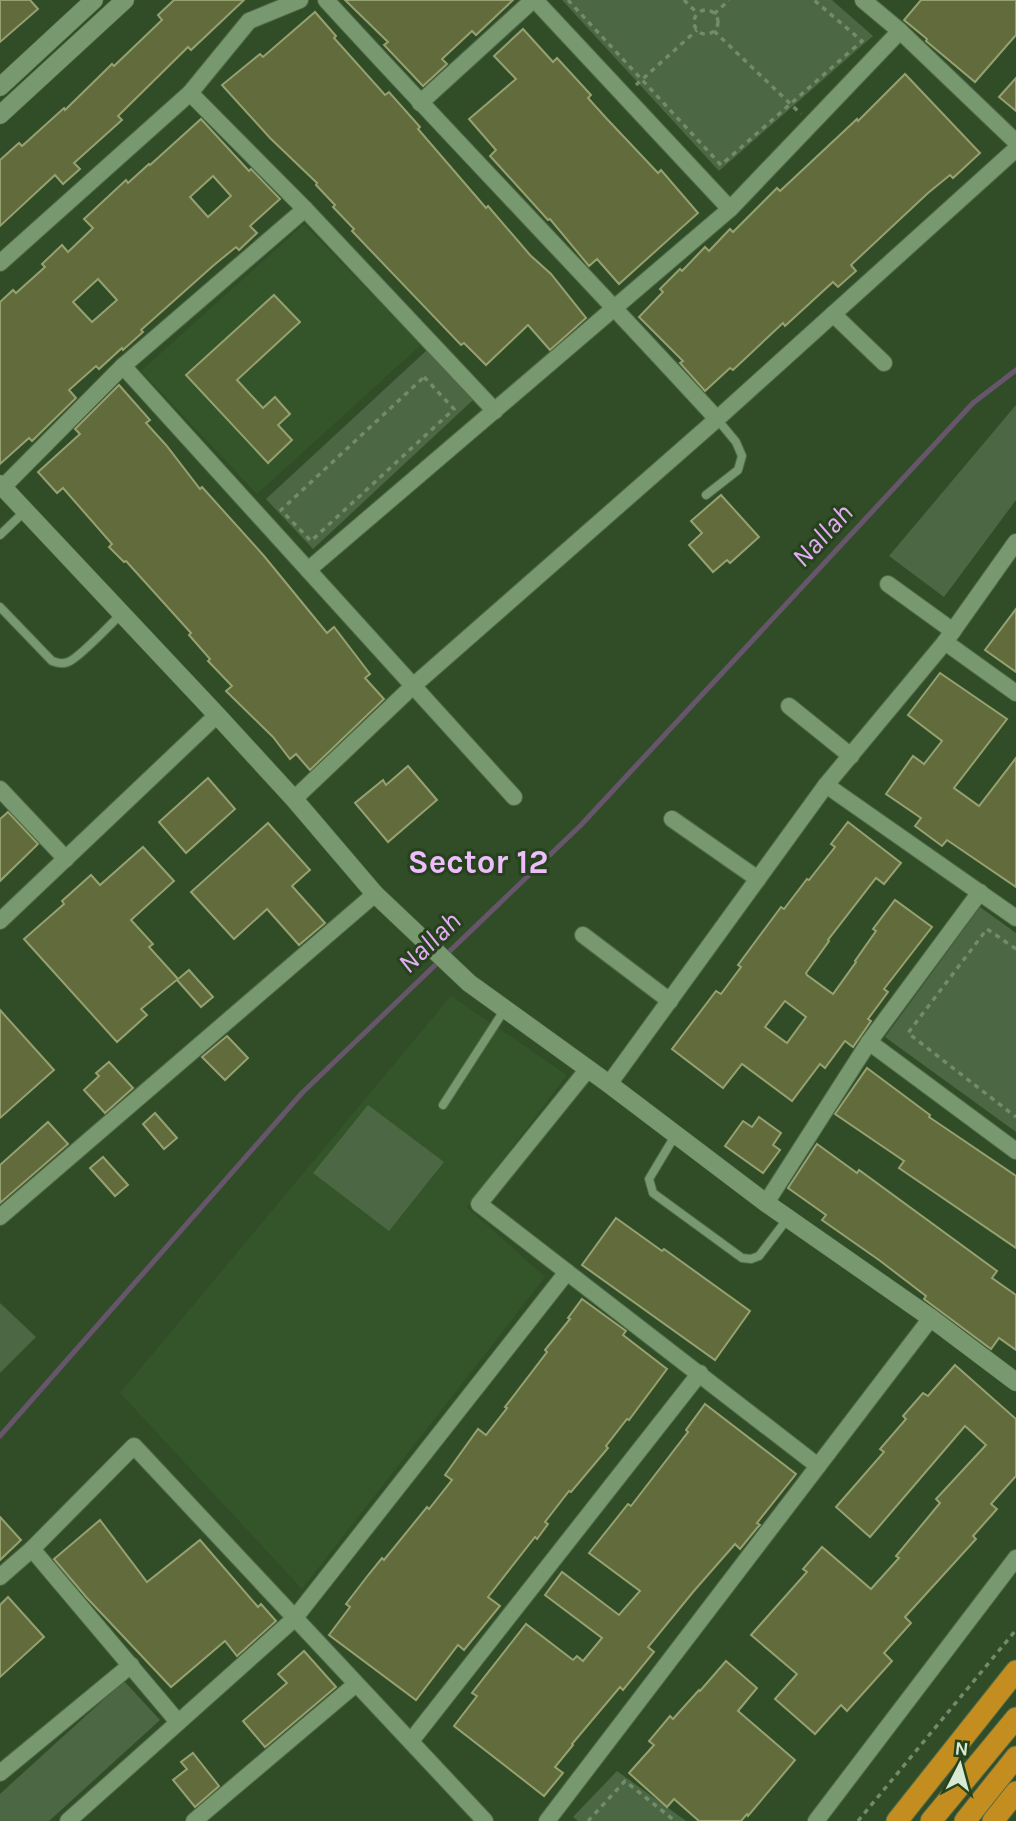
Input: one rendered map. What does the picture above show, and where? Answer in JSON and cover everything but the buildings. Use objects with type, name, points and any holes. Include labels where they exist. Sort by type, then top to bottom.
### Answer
[{"type":"highway","points":[[897,1821],[1016,1671]]},
{"type":"highway","points":[[932,1821],[1016,1718]]},
{"type":"highway","points":[[965,1821],[1016,1757]]},
{"type":"highway","points":[[993,1821],[1016,1792]]},
{"type":"street","points":[[0,87],[94,0]]},
{"type":"street","points":[[0,115],[125,0]]},
{"type":"street","points":[[0,263],[190,93],[249,21],[300,0]]},
{"type":"street","points":[[326,0],[717,419]]},
{"type":"street","points":[[420,103],[534,0],[730,209]]},
{"type":"street","points":[[863,0],[900,31],[1016,142]]},
{"type":"street","points":[[308,570],[730,209],[900,31]]},
{"type":"street","points":[[190,93],[305,209],[495,411]]},
{"type":"street","points":[[294,799],[414,686],[717,419],[1016,149]]},
{"type":"street","points":[[305,209],[123,366],[2,485],[294,799],[375,894],[469,983],[609,1084],[766,1203],[1016,1382]]},
{"type":"street","points":[[833,314],[884,363]]},
{"type":"street","points":[[123,366],[514,797]]},
{"type":"street","points":[[609,1084],[826,785],[949,636],[1016,542]]},
{"type":"street","points":[[888,584],[1016,693]]},
{"type":"street","points":[[789,706],[851,756]]},
{"type":"street","points":[[0,921],[217,715]]},
{"type":"street","points":[[826,785],[1016,918]]},
{"type":"street","points":[[0,789],[66,859]]},
{"type":"street","points":[[672,819],[758,879]]},
{"type":"street","points":[[766,1203],[869,1042],[980,892]]},
{"type":"street","points":[[0,1217],[375,894]]},
{"type":"street","points":[[583,935],[670,1001]]},
{"type":"street","points":[[869,1042],[1016,1152]]},
{"type":"street","points":[[588,1069],[479,1204],[818,1466]]},
{"type":"street","points":[[68,1821],[294,1619],[567,1272]]},
{"type":"street","points":[[547,1821],[930,1318]]},
{"type":"street","points":[[411,1741],[700,1373]]},
{"type":"street","points":[[0,1577],[32,1549],[134,1446],[485,1821]]},
{"type":"street","points":[[32,1549],[178,1723]]},
{"type":"street","points":[[816,1821],[1016,1558]]},
{"type":"street","points":[[0,1773],[131,1665]]},
{"type":"street","points":[[194,1821],[356,1684]]},
{"type":"lane","points":[[706,495],[738,470],[742,456],[736,442],[717,419]]},
{"type":"lane","points":[[0,535],[25,511]]},
{"type":"lane","points":[[0,607],[57,663],[77,657],[122,613]]},
{"type":"lane","points":[[443,1105],[505,1009]]},
{"type":"lane","points":[[676,1134],[649,1179],[653,1193],[742,1258],[759,1256],[788,1218]]},
{"type":"path","points":[[568,0],[721,165],[862,41],[814,0]]},
{"type":"path","points":[[684,0],[698,14]]},
{"type":"path","points":[[714,14],[729,0]]},
{"type":"path","points":[[708,10],[714,14],[718,20],[714,31],[704,34],[697,30],[694,23],[698,14],[708,10]]},
{"type":"path","points":[[624,96],[697,30]]},
{"type":"path","points":[[714,31],[811,124]]},
{"type":"path","points":[[424,377],[454,410],[311,541],[281,510],[424,377]]},
{"type":"path","points":[[1016,949],[987,929],[908,1033],[1016,1117]]},
{"type":"path","points":[[858,1821],[1016,1630]]},
{"type":"path","points":[[588,1821],[625,1781],[675,1821]]},
{"type":"shaded area","points":[[562,0],[832,0],[873,36],[719,171]]},
{"type":"shaded area","points":[[304,224],[421,345],[257,494],[141,371]]},
{"type":"shaded area","points":[[427,350],[473,400],[313,549],[266,499]]},
{"type":"shaded area","points":[[1016,405],[1016,500],[944,597],[889,556]]},
{"type":"shaded area","points":[[980,907],[1016,933],[1016,1132],[885,1037]]},
{"type":"shaded area","points":[[451,996],[567,1075],[467,1207],[545,1277],[302,1589],[120,1393]]},
{"type":"shaded area","points":[[368,1105],[444,1162],[389,1231],[313,1173]]},
{"type":"shaded area","points":[[0,1303],[36,1337],[0,1373]]},
{"type":"shaded area","points":[[124,1681],[160,1720],[49,1821],[0,1821],[0,1794]]},
{"type":"shaded area","points":[[617,1771],[686,1821],[578,1821],[573,1817]]},
{"type":"waterway","name":"Nallah","points":[[0,1436],[302,1093],[581,825],[973,403],[1016,370]]},
{"type":"district","name":"Sector 12","points":[[478,862]]}]
